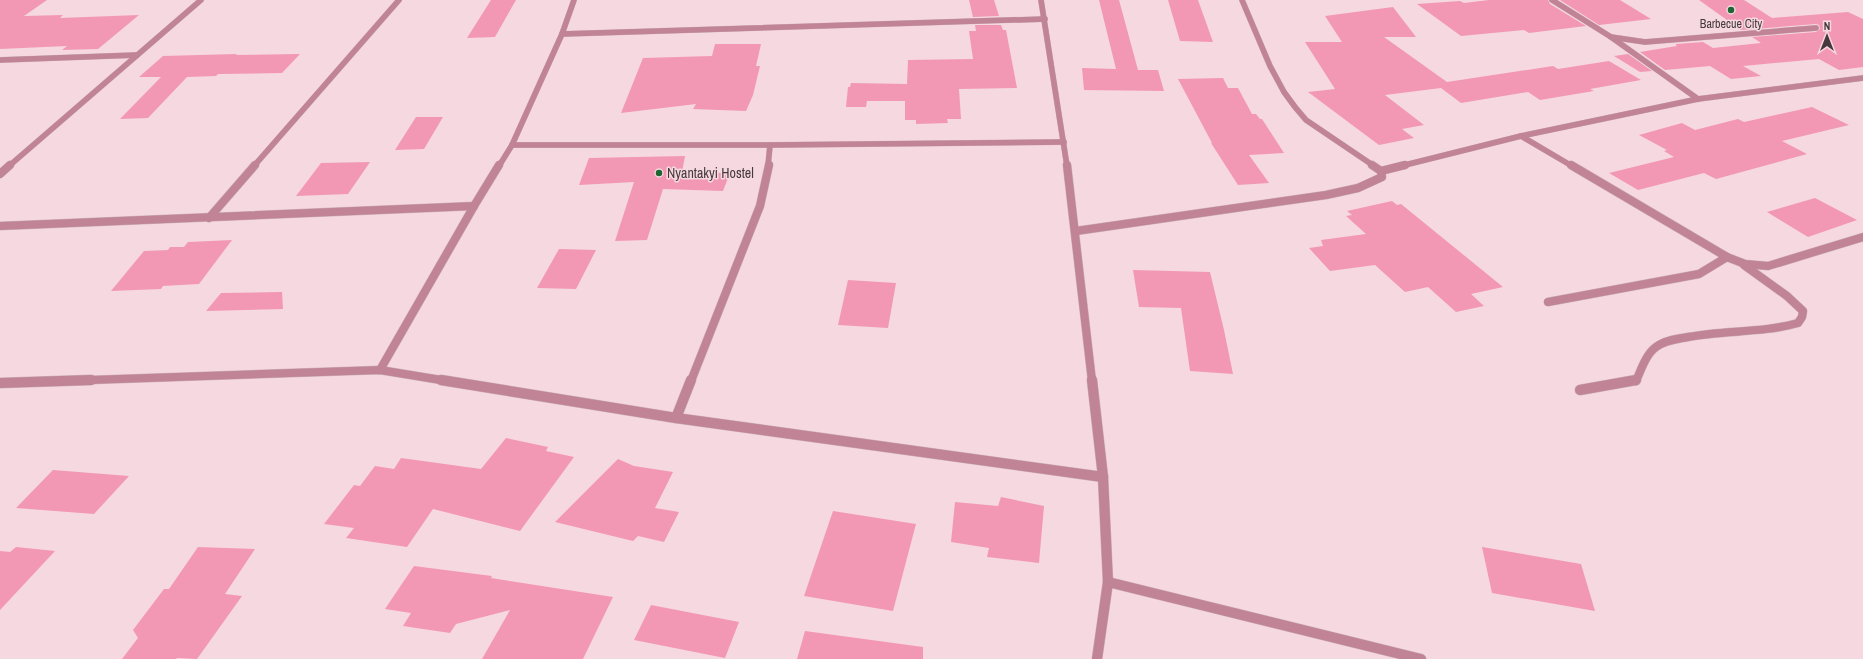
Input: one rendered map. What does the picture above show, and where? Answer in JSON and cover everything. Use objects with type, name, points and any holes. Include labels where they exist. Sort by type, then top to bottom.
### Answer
[{"type":"street","points":[[0,174],[201,0]]},
{"type":"street","points":[[209,218],[399,0]]},
{"type":"street","points":[[380,370],[474,206],[512,145],[562,34],[574,0]]},
{"type":"street","points":[[1041,0],[1064,142],[1076,231],[1103,477],[1108,582],[1097,659]]},
{"type":"street","points":[[1076,231],[1298,199],[1373,184],[1382,177],[1381,171],[1306,120],[1284,92],[1270,66],[1242,0]]},
{"type":"street","points":[[1552,0],[1611,37],[1698,99]]},
{"type":"street","points":[[562,34],[1045,19]]},
{"type":"street","points":[[1611,37],[1645,42],[1816,28]]},
{"type":"street","points":[[0,60],[137,55]]},
{"type":"street","points":[[1381,171],[1521,136],[1698,99],[1863,78]]},
{"type":"street","points":[[1521,136],[1727,257],[1740,262],[1768,266],[1863,237]]},
{"type":"street","points":[[512,145],[770,145],[1064,142]]},
{"type":"street","points":[[676,418],[760,206],[768,173],[770,145]]},
{"type":"street","points":[[0,226],[474,206]]},
{"type":"street","points":[[1548,302],[1699,274],[1727,257]]},
{"type":"street","points":[[1580,390],[1636,381],[1644,363],[1657,346],[1672,340],[1708,334],[1779,328],[1798,323],[1802,317],[1803,311],[1787,296],[1740,262]]},
{"type":"street","points":[[0,383],[380,370],[676,418],[1103,477]]},
{"type":"street","points":[[1108,582],[1421,659]]},
{"type":"building","points":[[0,0],[47,0],[24,16],[63,15],[60,18],[139,15],[98,49],[62,50],[67,46],[0,49]]},
{"type":"building","points":[[491,0],[516,0],[495,37],[467,38]]},
{"type":"building","points":[[969,0],[994,0],[999,16],[973,17]]},
{"type":"building","points":[[1099,0],[1119,0],[1138,70],[1158,70],[1164,91],[1084,90],[1082,68],[1116,69]]},
{"type":"building","points":[[1168,0],[1198,0],[1213,42],[1180,41]]},
{"type":"building","points":[[1489,0],[1548,0],[1550,4],[1586,26],[1529,33],[1524,30],[1461,36],[1417,4],[1460,1],[1464,3]]},
{"type":"building","points":[[1560,0],[1620,0],[1651,19],[1599,25]]},
{"type":"building","points":[[1699,0],[1744,0],[1772,18],[1848,12],[1863,19],[1863,67],[1839,70],[1819,59],[1743,66],[1761,76],[1731,79],[1710,66],[1665,70],[1640,52],[1677,46],[1676,44],[1703,42],[1713,48],[1761,43],[1752,37],[1816,32],[1820,29],[1819,25],[1816,24],[1741,30]]},
{"type":"building","points":[[1393,7],[1416,37],[1384,37],[1447,82],[1553,66],[1558,69],[1609,61],[1641,80],[1590,89],[1594,91],[1540,100],[1528,92],[1461,103],[1441,88],[1385,95],[1424,125],[1402,129],[1414,138],[1379,145],[1308,92],[1335,89],[1305,42],[1342,42],[1325,16]]},
{"type":"building","points":[[975,25],[1001,25],[1003,30],[1006,30],[1017,88],[959,89],[961,119],[947,119],[948,123],[916,124],[916,120],[905,120],[905,101],[867,101],[866,107],[846,107],[848,87],[850,87],[851,83],[907,84],[908,60],[973,59],[969,31],[976,31]]},
{"type":"building","points":[[715,44],[761,44],[756,66],[760,66],[753,95],[746,111],[693,109],[696,104],[621,113],[643,58],[712,56]]},
{"type":"building","points":[[237,54],[236,55],[300,54],[282,73],[218,74],[216,76],[187,77],[148,118],[120,119],[161,77],[139,77],[163,56]]},
{"type":"building","points":[[1628,54],[1652,71],[1640,72],[1614,56]]},
{"type":"building","points":[[1223,78],[1228,88],[1238,88],[1252,114],[1256,114],[1260,119],[1262,119],[1284,153],[1249,155],[1269,183],[1238,185],[1211,143],[1178,79]]},
{"type":"building","points":[[1812,107],[1849,125],[1782,141],[1807,154],[1716,179],[1704,173],[1638,190],[1609,173],[1674,157],[1664,151],[1667,150],[1639,135],[1682,123],[1695,130],[1738,119],[1744,122]]},
{"type":"building","points":[[416,117],[443,117],[424,149],[395,150]]},
{"type":"building","points":[[685,156],[682,172],[730,173],[723,191],[663,189],[647,240],[615,241],[634,182],[579,185],[589,158]]},
{"type":"building","points":[[370,162],[348,194],[296,196],[321,163]]},
{"type":"building","points":[[1815,198],[1857,220],[1808,237],[1767,212]]},
{"type":"building","points":[[1392,201],[1397,205],[1401,204],[1503,287],[1471,294],[1484,306],[1456,312],[1428,287],[1405,292],[1375,265],[1330,271],[1309,248],[1323,246],[1321,240],[1366,234],[1346,216],[1352,215],[1347,211]]},
{"type":"building","points":[[232,240],[199,284],[163,286],[161,289],[111,291],[144,251],[168,250],[170,247],[184,247],[188,242]]},
{"type":"building","points":[[559,249],[596,250],[576,289],[537,288]]},
{"type":"building","points":[[1133,270],[1210,272],[1233,374],[1190,371],[1181,308],[1139,307]]},
{"type":"building","points":[[848,280],[896,283],[888,328],[838,325]]},
{"type":"building","points":[[282,292],[283,309],[206,311],[221,293]]},
{"type":"building","points":[[506,438],[548,447],[546,451],[574,457],[520,531],[433,509],[407,547],[346,538],[354,528],[324,524],[354,485],[360,486],[375,466],[394,469],[401,458],[481,469]]},
{"type":"building","points":[[618,459],[634,466],[673,472],[655,508],[679,512],[664,542],[638,536],[633,541],[555,522]]},
{"type":"building","points":[[53,470],[129,476],[94,514],[16,508]]},
{"type":"building","points":[[1001,497],[1044,506],[1039,563],[987,557],[989,548],[951,542],[955,502],[998,506]]},
{"type":"building","points":[[833,511],[916,524],[893,611],[804,596]]},
{"type":"building","points":[[16,547],[55,551],[0,610],[0,551],[10,552]]},
{"type":"building","points":[[198,547],[255,549],[225,594],[242,596],[197,659],[122,659],[138,638],[133,630],[164,589],[169,589]]},
{"type":"building","points":[[1482,547],[1581,564],[1595,611],[1492,593]]},
{"type":"building","points":[[414,566],[492,576],[491,578],[613,597],[583,659],[482,659],[510,610],[456,624],[450,633],[403,626],[411,613],[385,609]]},
{"type":"building","points":[[651,605],[739,622],[725,658],[634,640]]},
{"type":"building","points":[[805,631],[923,647],[923,659],[797,659]]},
{"type":"place","name":"Barbecue City","points":[[1731,10]]},
{"type":"place","name":"Nyantakyi Hostel","points":[[659,173]]}]
